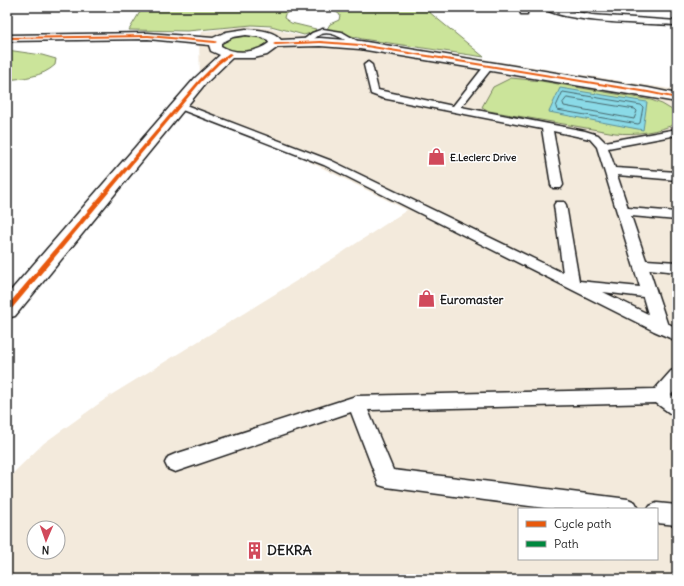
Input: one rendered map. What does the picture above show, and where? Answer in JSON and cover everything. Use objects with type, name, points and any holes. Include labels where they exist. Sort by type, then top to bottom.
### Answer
[{"type":"street","points":[[7,38],[148,36],[215,42],[227,35],[246,32],[271,37],[275,40],[275,44]]},
{"type":"street","points":[[215,42],[215,48],[230,54],[258,53],[275,44],[304,42],[360,45],[677,98]]},
{"type":"street","points":[[7,310],[200,81],[218,63],[230,54]]},
{"type":"lane","points":[[546,7],[563,12],[592,17],[677,23]]},
{"type":"lane","points":[[368,65],[374,92],[382,95],[547,126],[594,137],[602,146],[660,327]]},
{"type":"lane","points":[[455,109],[489,66]]},
{"type":"lane","points":[[180,106],[328,163],[677,335]]},
{"type":"lane","points":[[547,126],[557,185]]},
{"type":"lane","points":[[602,146],[677,132]]},
{"type":"lane","points":[[610,171],[677,176]]},
{"type":"lane","points":[[560,205],[572,284]]},
{"type":"lane","points":[[623,211],[677,216]]},
{"type":"lane","points":[[640,264],[677,268]]},
{"type":"lane","points":[[572,284],[649,293]]},
{"type":"lane","points":[[659,396],[677,376]]},
{"type":"lane","points":[[175,463],[356,403],[659,396],[677,409]]},
{"type":"lane","points":[[356,403],[386,478],[620,508]]},
{"type":"lane","points":[[658,513],[677,515]]},
{"type":"shaded area","points":[[243,26],[272,28],[301,36],[351,39],[395,45],[677,90],[677,579],[7,579],[7,479],[44,443],[111,395],[337,256],[407,210],[296,155],[192,115],[193,111],[180,106],[200,81],[199,39],[201,32]]},
{"type":"green space","points":[[143,7],[313,7],[291,11],[285,14],[284,18],[291,23],[316,29],[314,32],[304,35],[271,26],[252,25],[187,31],[129,30]]},
{"type":"green space","points":[[321,7],[423,7],[484,57],[362,39],[327,29],[330,24],[339,20],[340,15]]},
{"type":"green space","points":[[244,35],[255,35],[267,40],[268,44],[256,50],[244,52],[232,51],[220,46],[221,41]]},
{"type":"green space","points":[[7,50],[42,55],[56,59],[55,65],[39,74],[26,78],[7,80]]},
{"type":"green space","points":[[511,78],[541,81],[651,100],[662,104],[677,113],[677,123],[662,129],[646,132],[630,134],[615,133],[489,111],[482,107],[493,87]]},
{"type":"water","points":[[560,88],[647,102],[643,130],[549,112]]},
{"type":"marked path","points":[[666,7],[677,13]]},
{"type":"cycle path","points":[[7,38],[148,36],[215,42]]},
{"type":"cycle path","points":[[275,44],[320,42],[360,45],[677,98]]},
{"type":"cycle path","points":[[7,310],[200,81],[218,63],[230,54]]},
{"type":"place","name":"E.Leclerc Drive","points":[[437,157]]},
{"type":"place","name":"Euromaster","points":[[427,299]]},
{"type":"place","name":"DEKRA","points":[[254,550]]}]
